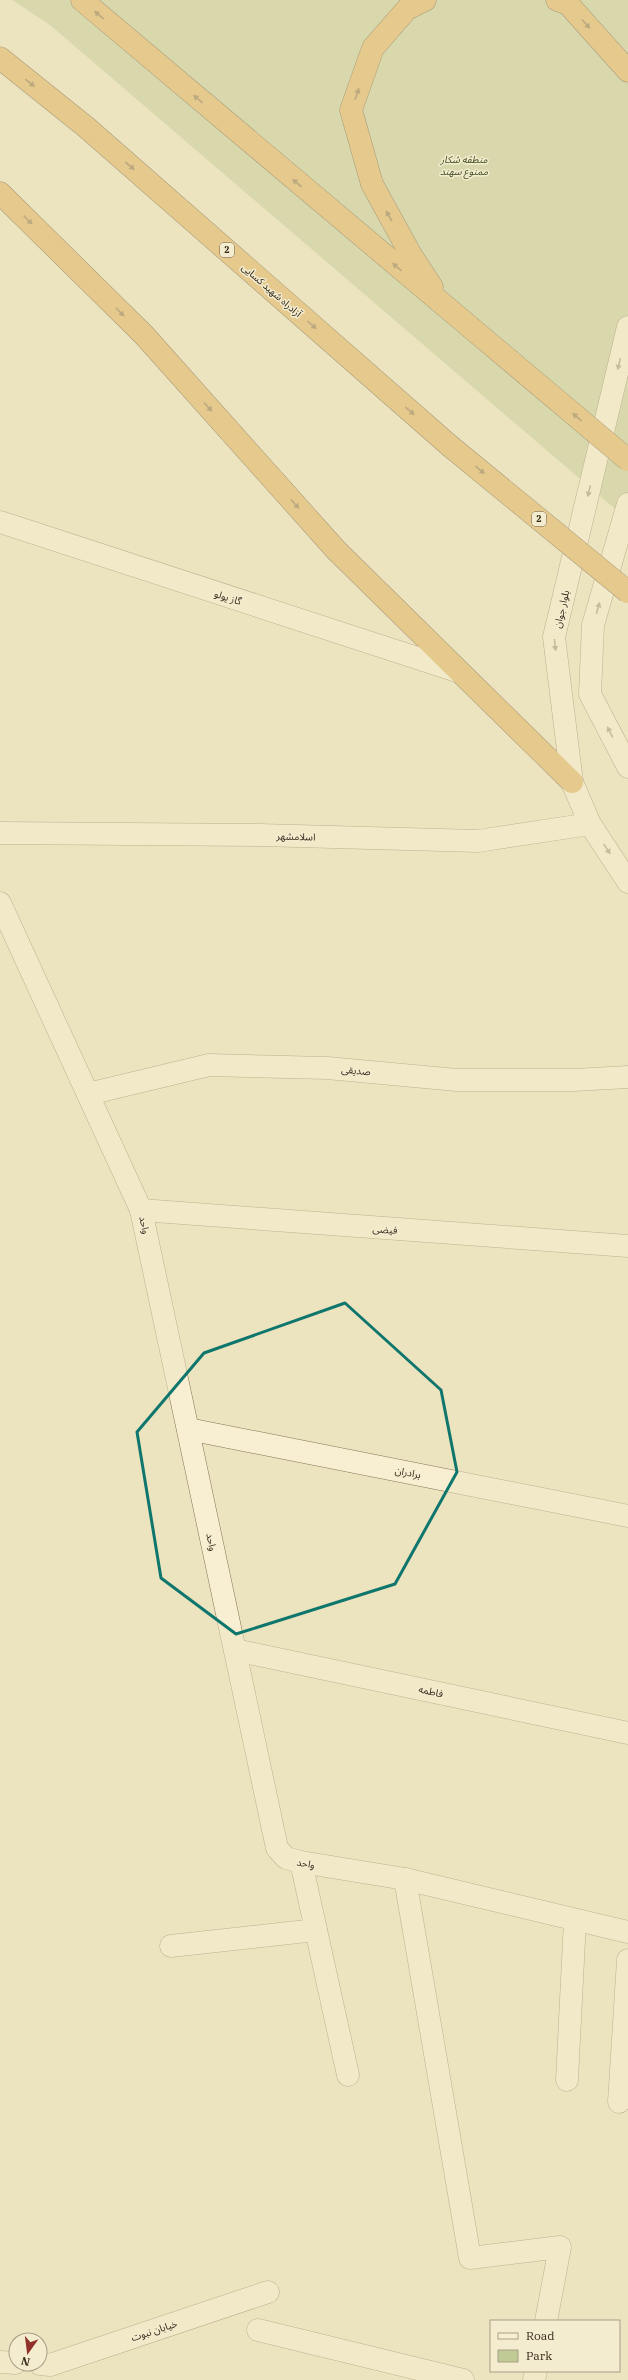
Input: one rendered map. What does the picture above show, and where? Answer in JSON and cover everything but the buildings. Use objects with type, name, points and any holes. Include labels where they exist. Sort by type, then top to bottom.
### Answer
[{"type":"highway","points":[[82,0],[628,460]]},
{"type":"highway","points":[[425,0],[407,9],[373,48],[352,110],[372,184],[411,255],[446,308]]},
{"type":"highway","points":[[557,0],[568,4],[628,71]]},
{"type":"highway","name":"آزادراه شهید کسایی","points":[[0,58],[86,127],[450,446],[628,592]]},
{"type":"highway","points":[[0,193],[144,335],[336,550],[457,671],[572,782]]},
{"type":"street","name":"بلوار جوان","points":[[628,327],[554,637],[572,782],[590,824],[628,882]]},
{"type":"street","points":[[628,504],[593,625],[590,694],[628,767]]},
{"type":"street","name":"گاز یولو","points":[[0,522],[457,671]]},
{"type":"street","name":"اسلامشهر","points":[[0,833],[260,835],[478,841],[590,824]]},
{"type":"street","name":"واحد","points":[[0,903],[141,1210],[277,1848],[286,1858],[301,1862],[405,1879],[628,1932]]},
{"type":"street","name":"صدیقی","points":[[88,1094],[209,1065],[327,1068],[457,1080],[574,1080],[628,1077]]},
{"type":"street","name":"فیضی","points":[[141,1210],[628,1246]]},
{"type":"street","name":"برادران","points":[[188,1429],[628,1516]]},
{"type":"street","name":"فاطمه","points":[[235,1650],[628,1732]]},
{"type":"street","points":[[301,1862],[348,2074]]},
{"type":"street","points":[[405,1879],[470,2258],[560,2247],[546,2320]]},
{"type":"street","points":[[566,2080],[575,1920]]},
{"type":"street","points":[[171,1946],[316,1930]]},
{"type":"street","points":[[619,2102],[628,1960]]},
{"type":"street","name":"خیابان نبوت","points":[[50,2370],[268,2292]]},
{"type":"street","points":[[258,2330],[463,2380]]},
{"type":"highlighted area","points":[[345,1303],[441,1390],[457,1472],[395,1584],[236,1634],[161,1578],[137,1432],[204,1353]]},
{"type":"green space","name":"منطقه شکار ممنوع سهند","points":[[12,0],[628,0],[628,520],[50,25]]}]
